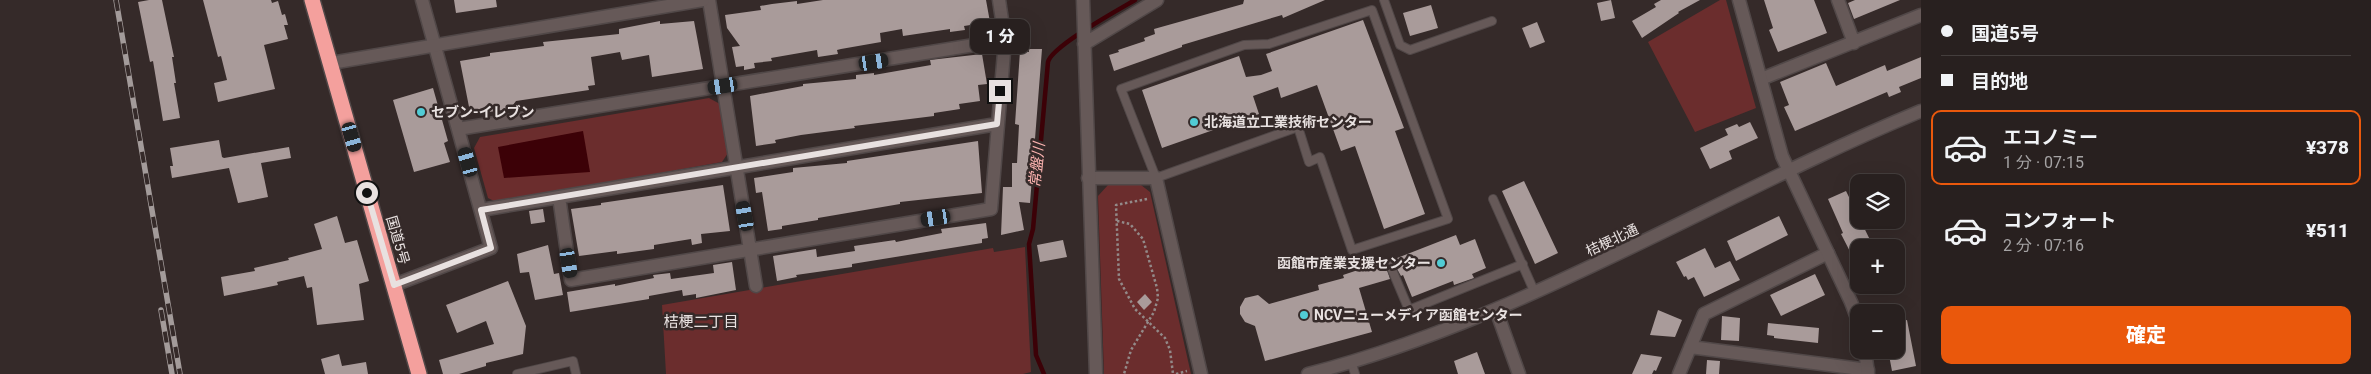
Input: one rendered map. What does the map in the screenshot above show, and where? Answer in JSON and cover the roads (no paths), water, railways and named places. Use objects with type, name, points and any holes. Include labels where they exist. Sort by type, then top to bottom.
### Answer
[{"type":"highway","name":"国道5号","points":[[312,0],[419,374]]},
{"type":"street","points":[[394,285],[491,248],[422,0]]},
{"type":"street","points":[[331,63],[703,0]]},
{"type":"street","points":[[709,0],[756,286]]},
{"type":"street","points":[[558,197],[571,280],[751,248],[991,209],[1005,40],[999,0]]},
{"type":"street","points":[[1083,0],[1096,374]]},
{"type":"street","points":[[1084,40],[1157,0]]},
{"type":"street","points":[[1739,0],[1788,172],[1851,304]]},
{"type":"street","points":[[1838,0],[1854,43]]},
{"type":"street","points":[[1761,79],[1854,43],[1921,14]]},
{"type":"street","points":[[458,129],[1005,40]]},
{"type":"street","name":"桔梗北通","points":[[1308,374],[1426,336],[1496,310],[1921,111]]},
{"type":"street","points":[[481,210],[997,124]]},
{"type":"street","points":[[1088,178],[1156,178],[1201,374]]},
{"type":"street","points":[[1679,374],[1704,314],[1828,253]]},
{"type":"street","points":[[1496,310],[1520,374]]},
{"type":"street","points":[[1690,347],[1868,372],[1866,359]]},
{"type":"lane","points":[[1384,0],[1400,45],[1410,50],[1492,20]]},
{"type":"lane","points":[[1372,10],[1448,219],[1352,250],[1320,157],[1309,162],[1298,127],[1156,178],[1122,89],[1244,44],[1269,44],[1372,10]]},
{"type":"lane","points":[[1493,199],[1535,293]]},
{"type":"lane","points":[[1390,265],[1409,310],[1522,264]]},
{"type":"lane","points":[[517,374],[573,361],[576,374]]},
{"type":"lane","points":[[1351,361],[1355,374]]},
{"type":"waterway","name":"常盤川","points":[[1044,374],[1036,355],[1029,244],[1033,229],[1048,62],[1052,55],[1073,38],[1135,0]]},
{"type":"railway","points":[[116,0],[180,374]]},
{"type":"railway","points":[[161,310],[172,374]]},
{"type":"place","name":"セブン-イレブン","points":[[421,112]]},
{"type":"place","name":"北海道立工業技術センター","points":[[1194,122]]},
{"type":"place","name":"函館市産業支援センター","points":[[1441,263]]},
{"type":"place","name":"NCVニューメディア函館センター","points":[[1304,315]]},
{"type":"district","name":"桔梗二丁目","points":[[701,322]]}]
